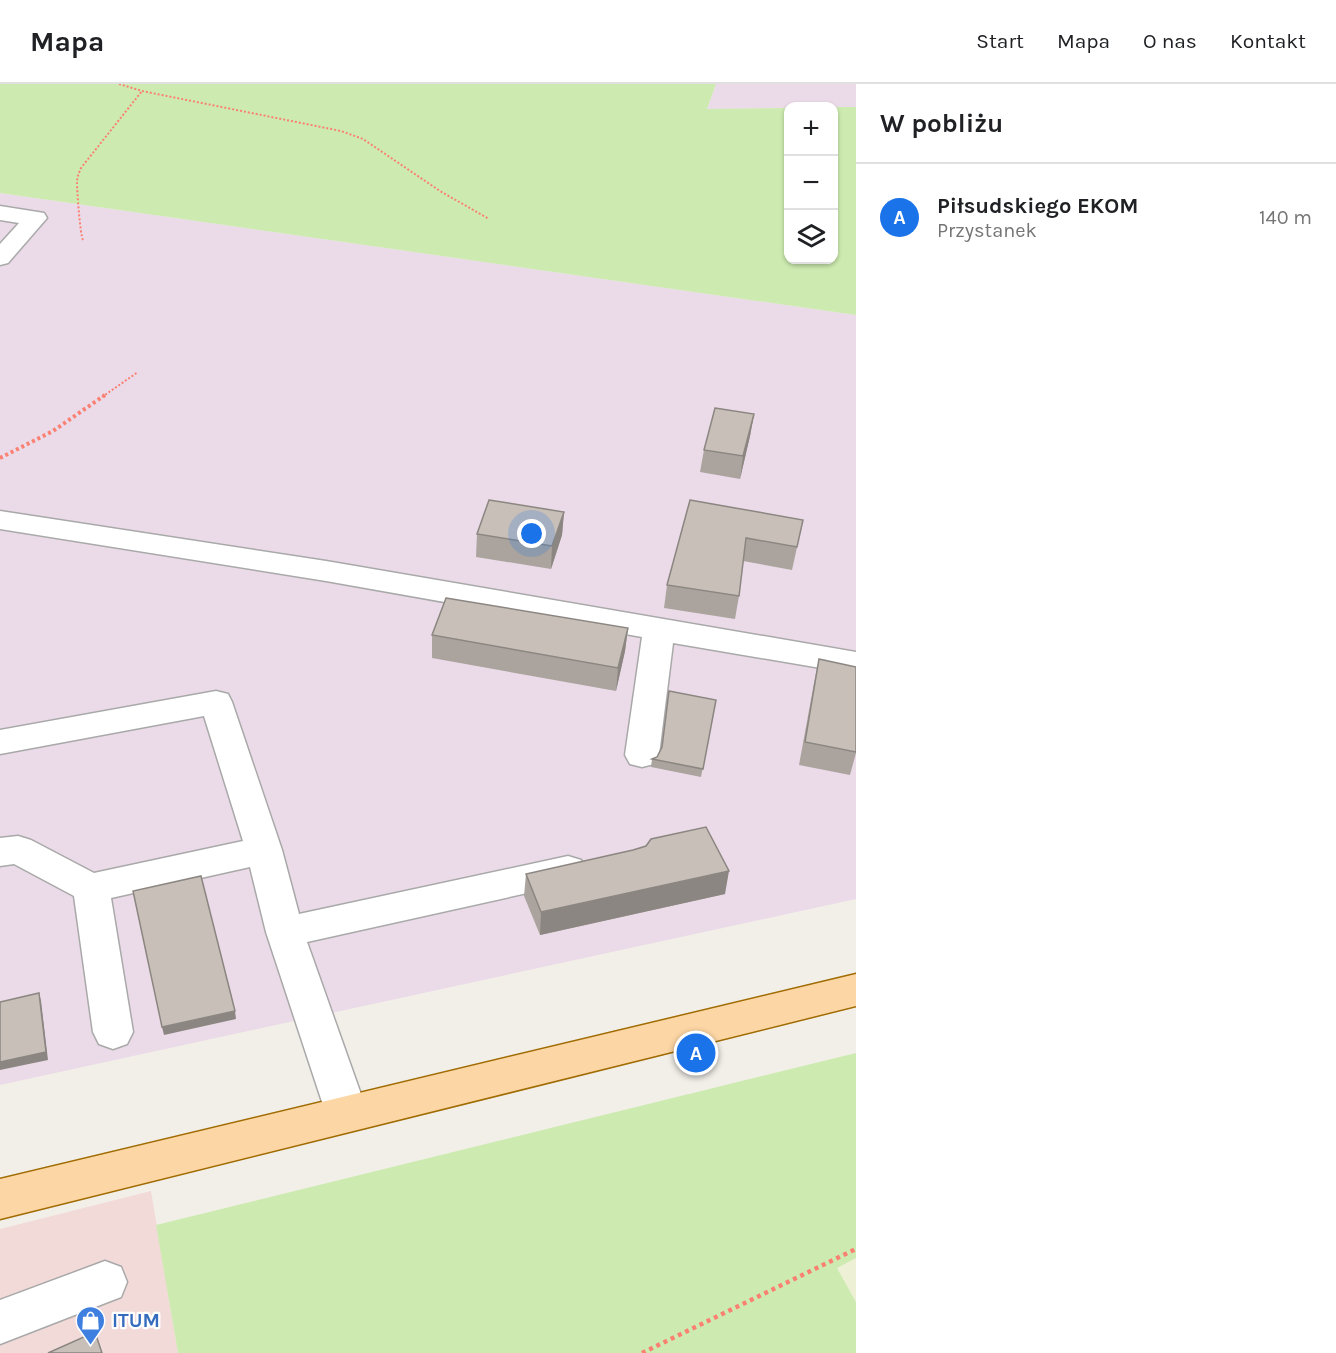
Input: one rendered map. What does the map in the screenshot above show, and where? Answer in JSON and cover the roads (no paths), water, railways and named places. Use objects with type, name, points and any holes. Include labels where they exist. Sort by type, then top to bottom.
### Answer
[{"type":"main road","points":[[0,1199],[856,990]]},
{"type":"lane","points":[[0,213],[36,218],[0,258]]},
{"type":"lane","points":[[0,520],[326,571],[856,663]]},
{"type":"lane","points":[[642,755],[659,630]]},
{"type":"lane","points":[[0,742],[216,702],[264,850],[285,932],[347,1114]]},
{"type":"lane","points":[[0,852],[18,850],[91,888],[264,850]]},
{"type":"lane","points":[[285,932],[594,864]]},
{"type":"lane","points":[[91,888],[113,1032]]},
{"type":"lane","points":[[0,1322],[105,1282]]},
{"type":"place","name":"Piłsudskiego EKOM","points":[[696,1053]]},
{"type":"place","name":"ITUM","points":[[91,1346]]}]
